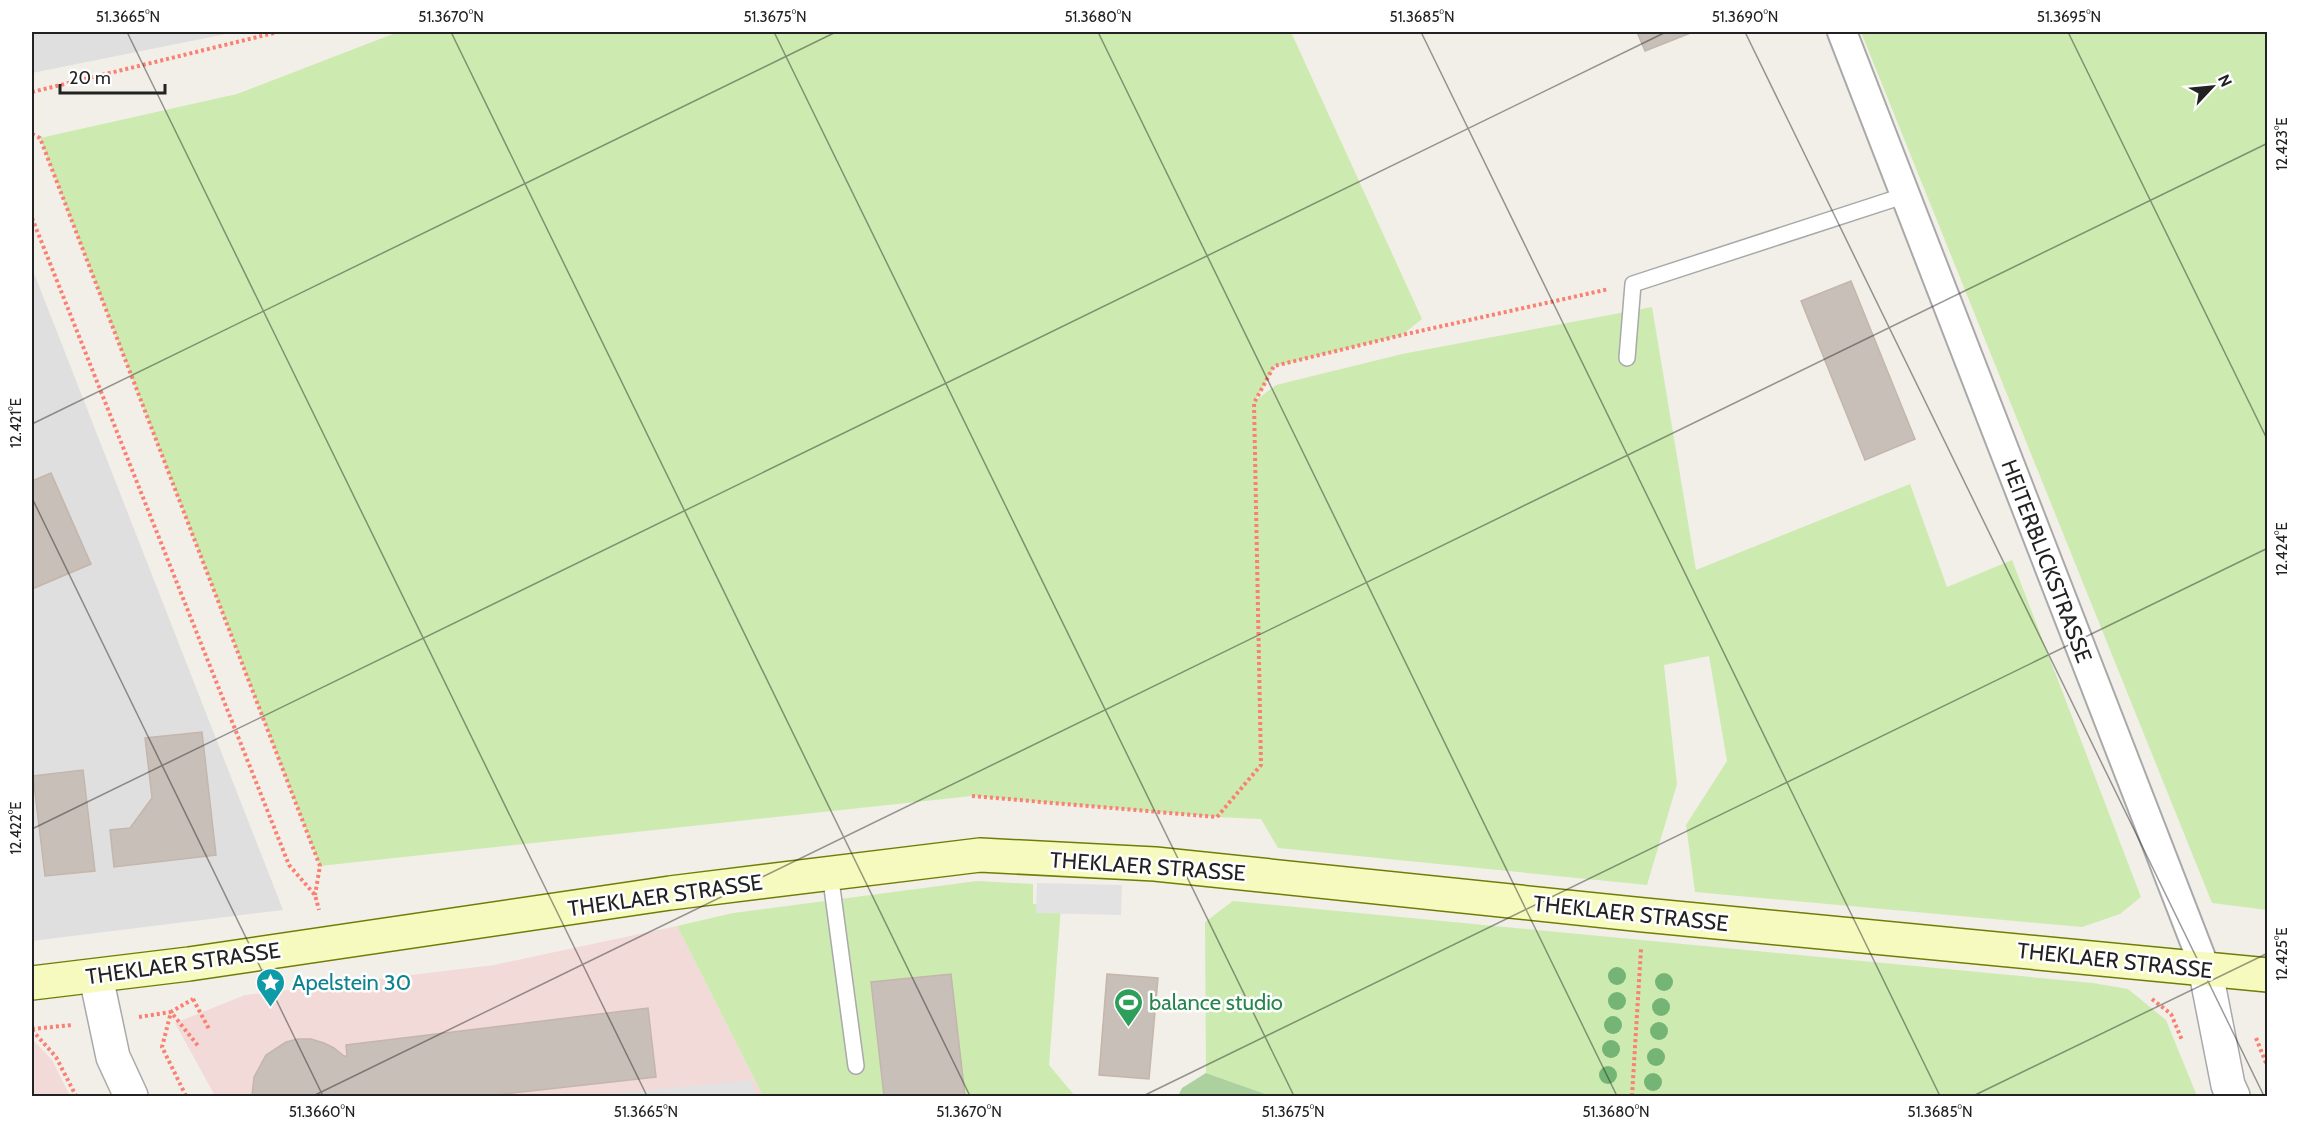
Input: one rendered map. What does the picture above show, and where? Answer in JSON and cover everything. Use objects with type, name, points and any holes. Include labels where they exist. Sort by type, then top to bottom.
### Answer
[{"type":"main road","name":"THEKLAER STRASSE","points":[[32,983],[189,964],[659,895],[981,855],[1155,864],[1644,915],[2268,975]]},
{"type":"street","name":"HEITERBLICKSTRASSE","points":[[1842,32],[2205,968],[2228,1085],[2233,1096]]},
{"type":"street","points":[[96,976],[113,1057],[131,1096]]},
{"type":"lane","points":[[1627,358],[1633,284],[1906,195]]},
{"type":"lane","points":[[830,873],[856,1066]]},
{"type":"path","points":[[32,92],[278,32]]},
{"type":"path","points":[[32,134],[40,138],[320,866],[315,895],[325,943]]},
{"type":"path","points":[[32,218],[289,865],[315,895]]},
{"type":"path","points":[[972,796],[1217,817],[1261,765],[1254,403],[1275,366],[1402,335],[1633,284]]},
{"type":"path","points":[[1632,1096],[1644,915]]},
{"type":"path","points":[[189,964],[194,999],[209,1029]]},
{"type":"path","points":[[2144,993],[2171,1014],[2184,1045]]},
{"type":"path","points":[[186,1096],[162,1047],[171,1012],[194,999]]},
{"type":"path","points":[[32,1030],[56,1057],[76,1096]]},
{"type":"shaded area","points":[[32,32],[236,32],[32,73]]},
{"type":"shaded area","points":[[32,268],[283,910],[32,941]]},
{"type":"shaded area","points":[[1037,883],[1122,885],[1121,915],[1036,913]]},
{"type":"shaded area","points":[[677,926],[763,1096],[215,1096],[175,1023],[245,995],[494,965]]},
{"type":"shaded area","points":[[32,1039],[52,1060],[70,1096],[32,1096]]},
{"type":"shaded area","points":[[752,1080],[755,1096],[591,1096]]},
{"type":"green space","points":[[398,32],[1291,32],[1422,319],[1402,335],[1275,366],[1255,401],[1276,385],[1402,354],[1652,307],[1696,570],[1910,484],[1947,587],[2012,560],[2141,897],[2120,914],[2082,927],[1695,892],[1686,825],[1727,761],[1709,656],[1664,665],[1677,784],[1647,885],[1278,848],[1261,819],[972,796],[320,866],[40,138],[237,94]]},
{"type":"green space","points":[[1861,32],[2267,32],[2267,910],[2212,903]]},
{"type":"green space","points":[[977,881],[1033,884],[1033,904],[1061,907],[1049,1065],[1075,1096],[763,1096],[677,926],[733,913]]},
{"type":"green space","points":[[1233,901],[2093,983],[2128,989],[2166,1020],[2197,1096],[1271,1096],[1206,1073],[1205,922]]},
{"type":"green space","points":[[1206,1073],[1271,1096],[1178,1096],[1182,1088]]},
{"type":"building","points":[[1637,32],[1693,32],[1645,51]]},
{"type":"building","points":[[1851,281],[1915,439],[1865,460],[1801,301]]},
{"type":"building","points":[[51,473],[91,564],[32,589],[32,481]]},
{"type":"building","points":[[202,732],[216,855],[114,867],[110,830],[130,828],[152,798],[145,738]]},
{"type":"building","points":[[83,770],[95,871],[45,876],[33,776]]},
{"type":"building","points":[[951,974],[965,1096],[884,1096],[871,982]]},
{"type":"building","name":"balance studio","points":[[1107,974],[1158,978],[1149,1079],[1099,1075]]},
{"type":"building","points":[[648,1008],[656,1077],[486,1096],[252,1096],[254,1077],[266,1055],[286,1042],[298,1039],[311,1039],[324,1043],[347,1056],[346,1045]]},
{"type":"place","name":"Apelstein 30","points":[[271,1008]]},
{"type":"place","name":"balance studio","points":[[1128,1028]]}]
